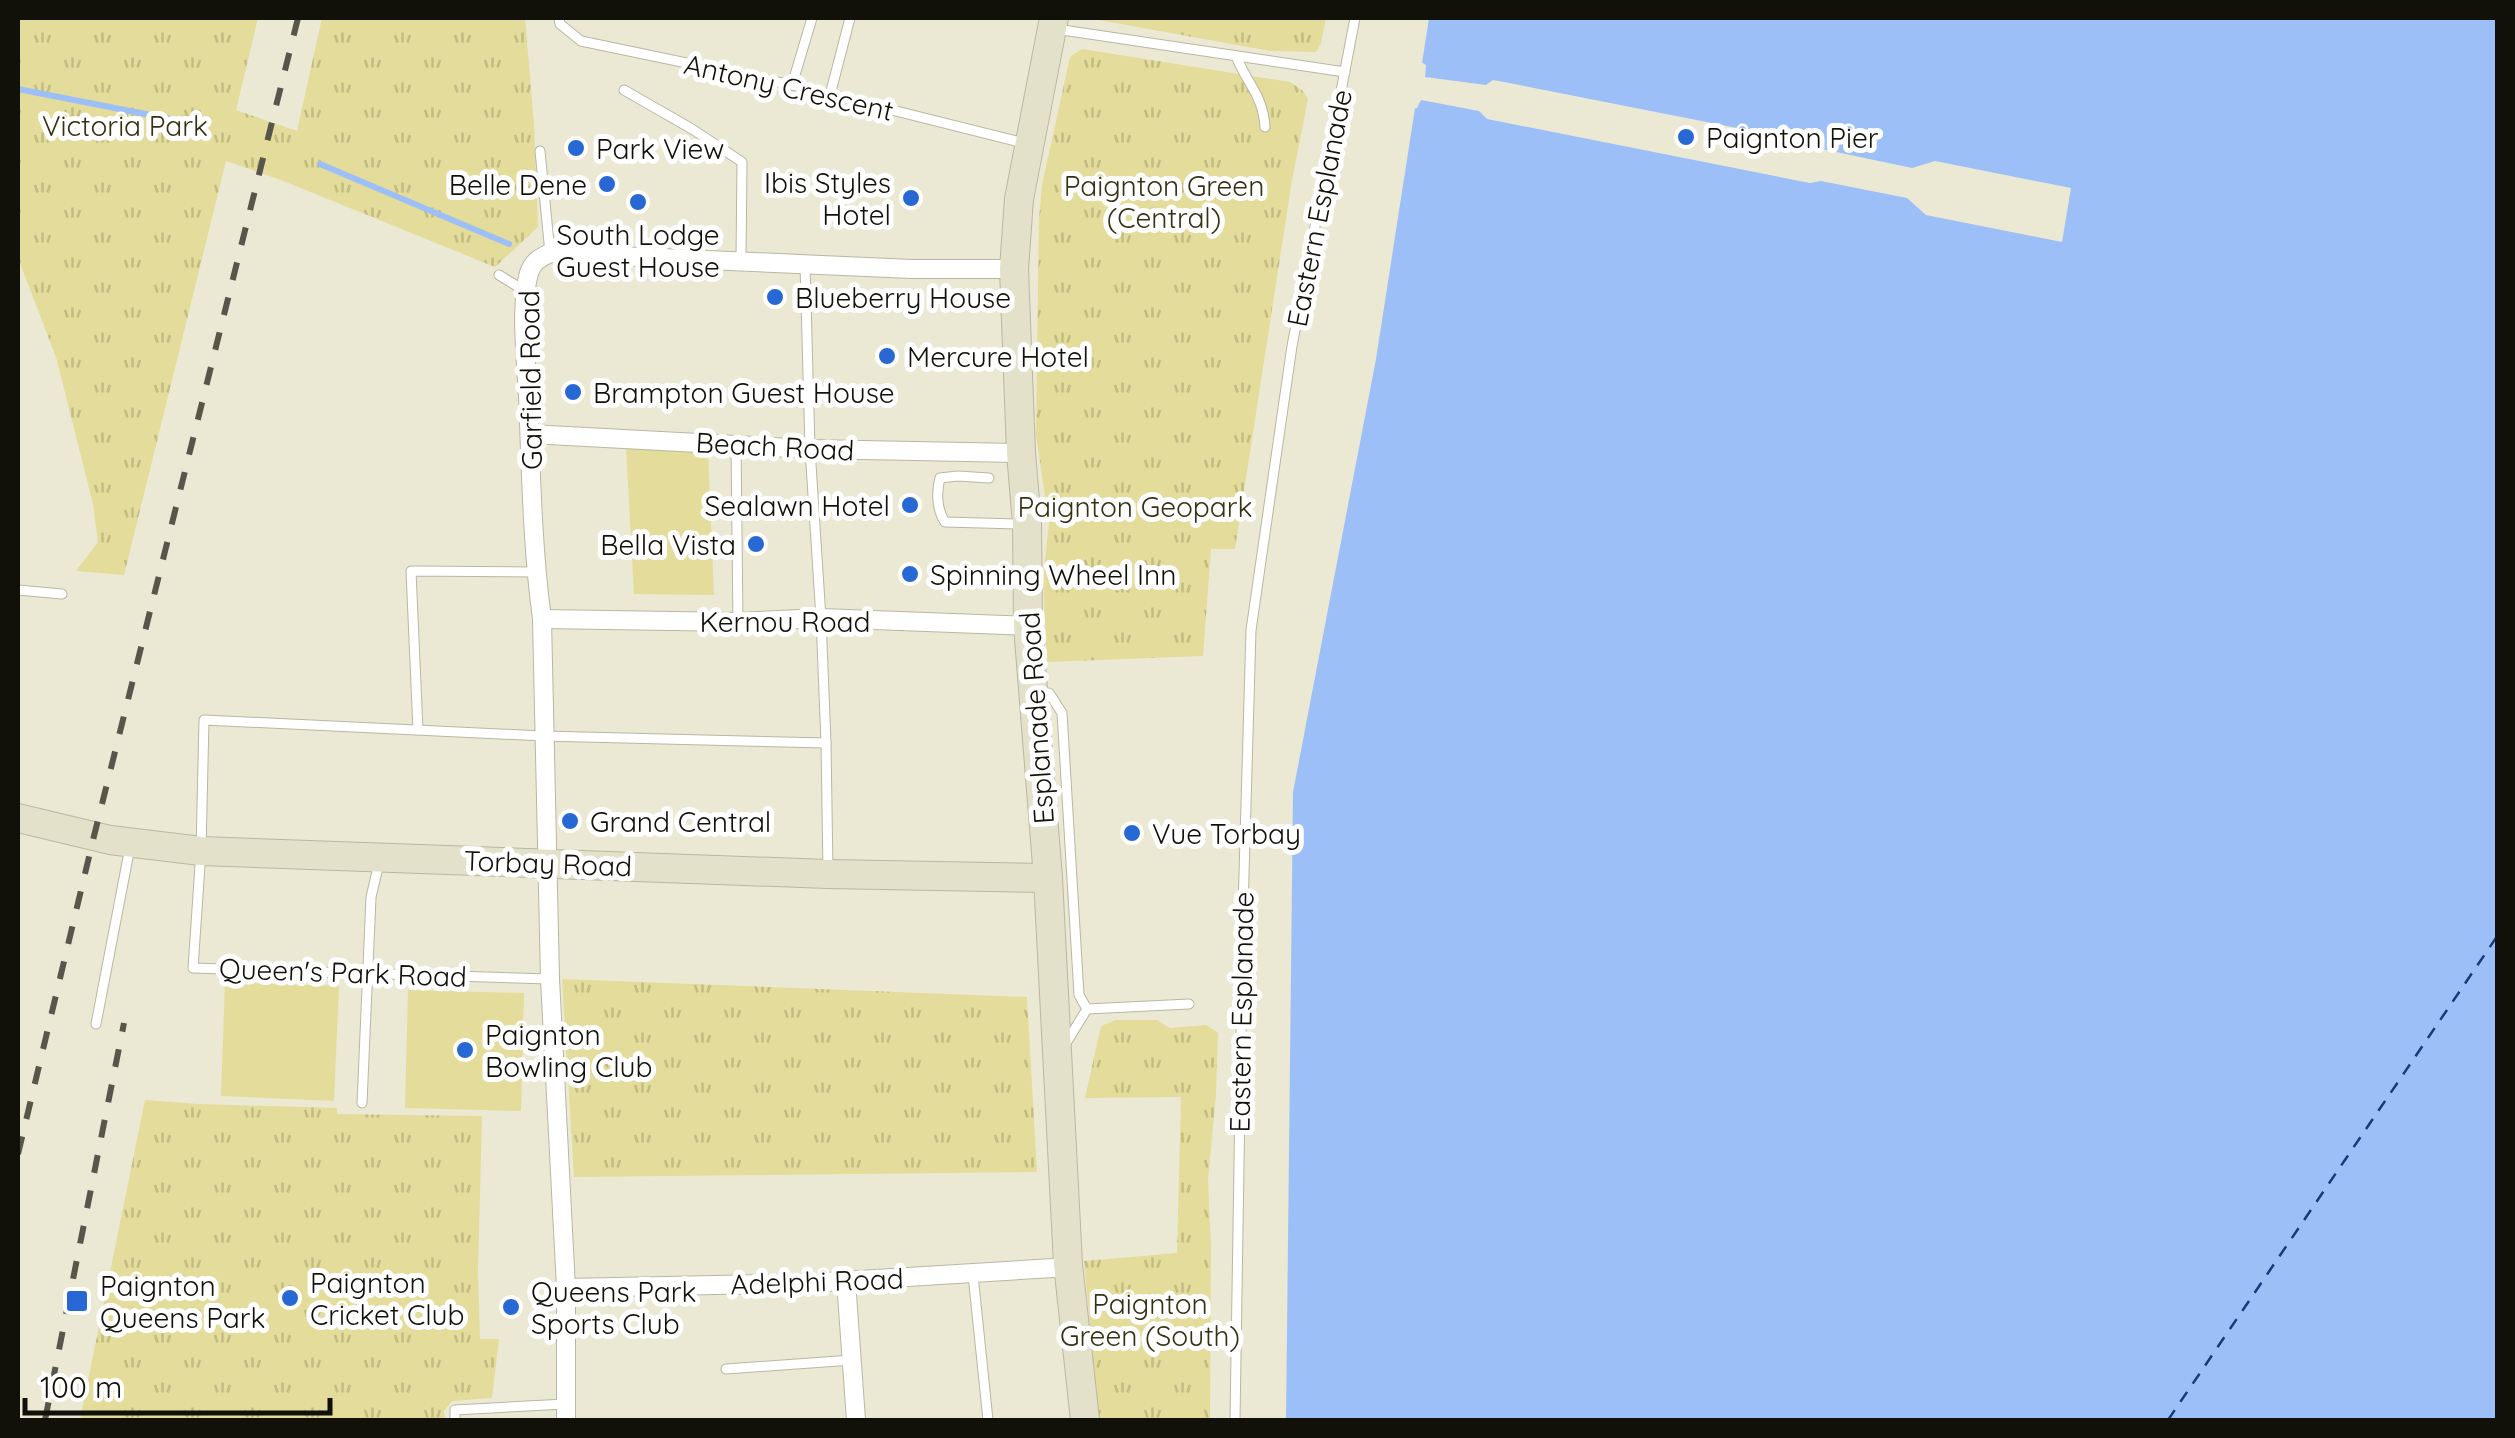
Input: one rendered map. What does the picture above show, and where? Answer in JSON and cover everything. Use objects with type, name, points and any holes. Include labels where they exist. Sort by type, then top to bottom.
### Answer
[{"type":"main road","name":"Esplanade Road","points":[[1053,23],[1019,199],[1014,269],[1021,453],[1028,524],[1028,626],[1048,878],[1069,1268],[1085,1420]]},
{"type":"main road","name":"Torbay Road","points":[[18,818],[130,844],[200,850],[828,874],[1048,878]]},
{"type":"main road","name":"Torbay Road","points":[[18,836],[50,827]]},
{"type":"street","name":"Garfield Road","points":[[566,1412],[566,1288],[550,979],[542,620],[535,572],[530,434],[526,291],[530,268],[550,253],[966,271],[1014,269]]},
{"type":"street","name":"Beach Road","points":[[530,434],[810,449],[1021,453]]},
{"type":"street","name":"Kernou Road","points":[[542,620],[738,622],[821,618],[1028,626]]},
{"type":"street","name":"Adelphi Road","points":[[566,1288],[846,1281],[1069,1268]]},
{"type":"street","points":[[846,1281],[856,1420]]},
{"type":"lane","name":"Antony Crescent","points":[[559,18],[560,24],[581,41],[792,85],[1029,144]]},
{"type":"lane","points":[[792,85],[812,18]]},
{"type":"lane","points":[[830,95],[850,18]]},
{"type":"lane","name":"Eastern Esplanade","points":[[1235,1420],[1251,630],[1292,346],[1355,18]]},
{"type":"lane","name":"Eastern Esplanade","points":[[1053,23],[1345,72]]},
{"type":"lane","points":[[1236,56],[1264,106],[1265,127]]},
{"type":"lane","points":[[624,90],[742,162],[742,260]]},
{"type":"lane","points":[[540,151],[550,253]]},
{"type":"lane","points":[[805,264],[828,874]]},
{"type":"lane","points":[[499,275],[526,291]]},
{"type":"lane","points":[[736,444],[738,622]]},
{"type":"lane","points":[[936,453],[940,512],[945,522],[1028,524]]},
{"type":"lane","points":[[940,478],[989,478]]},
{"type":"lane","points":[[418,730],[412,571],[535,572]]},
{"type":"lane","points":[[18,590],[62,594]]},
{"type":"lane","points":[[1035,694],[1049,692],[1062,713],[1079,995],[1087,1009]]},
{"type":"lane","points":[[200,850],[204,720],[543,736],[826,743]]},
{"type":"lane","points":[[96,1024],[130,844]]},
{"type":"lane","name":"Queen's Park Road","points":[[200,850],[193,968],[550,979]]},
{"type":"lane","points":[[362,1103],[370,897],[380,856]]},
{"type":"lane","points":[[1087,1009],[1189,1004]]},
{"type":"lane","points":[[1056,1056],[1087,1009]]},
{"type":"lane","points":[[973,1274],[988,1420]]},
{"type":"lane","points":[[726,1369],[852,1360]]},
{"type":"lane","points":[[454,1420],[455,1410],[566,1412]]},
{"type":"green space","name":"Victoria Park","points":[[18,18],[258,18],[236,110],[297,131],[322,18],[525,18],[538,227],[495,267],[226,161],[124,575],[76,571],[98,542],[93,504],[56,357],[18,258]]},
{"type":"green space","points":[[1088,18],[1326,18],[1316,52],[1270,51]]},
{"type":"green space","points":[[1082,49],[1290,82],[1308,99],[1235,549],[1211,549],[1203,656],[1047,662],[1043,579],[1049,523],[1036,435],[1039,219],[1042,185],[1070,57]]},
{"type":"green space","points":[[626,447],[708,452],[714,595],[634,594]]},
{"type":"green space","points":[[562,979],[1027,997],[1037,1172],[574,1177]]},
{"type":"green space","points":[[225,982],[339,986],[334,1101],[221,1096]]},
{"type":"green space","name":"Paignton Bowling Club","points":[[408,990],[524,993],[521,1111],[405,1108]]},
{"type":"green space","name":"Paignton Green (South)","points":[[1116,1020],[1157,1020],[1170,1028],[1206,1025],[1218,1033],[1208,1180],[1210,1420],[1099,1420],[1084,1261],[1177,1253],[1181,1097],[1085,1098],[1101,1026]]},
{"type":"green space","name":"Paignton Cricket Club","points":[[145,1100],[337,1108],[337,1114],[482,1116],[480,1339],[499,1339],[492,1398],[452,1401],[444,1411],[445,1420],[80,1420]]},
{"type":"water","points":[[1429,18],[2497,18],[2497,1420],[1286,1420],[1293,792],[1376,359]]},
{"type":"pier","name":"Paignton Pier","points":[[1418,60],[1426,65],[1425,77],[1486,85],[1499,81],[1818,144],[1822,149],[1912,168],[1935,161],[2071,188],[2062,242],[1926,215],[1907,198],[1821,181],[1810,183],[1487,119],[1479,111],[1421,100],[1417,108],[1410,109]]},
{"type":"waterway","points":[[18,89],[186,122]]},
{"type":"waterway","points":[[320,164],[509,244]]},
{"type":"ferry route","points":[[2168,1420],[2498,935]]},
{"type":"railway","points":[[18,1154],[298,18]]},
{"type":"railway","points":[[45,1420],[124,1023]]},
{"type":"place","name":"Paignton Pier","points":[[1686,137]]},
{"type":"place","name":"Park View","points":[[576,148]]},
{"type":"place","name":"Belle Dene","points":[[607,184]]},
{"type":"place","name":"Ibis Styles Hotel","points":[[911,198]]},
{"type":"place","name":"South Lodge Guest House","points":[[638,202]]},
{"type":"place","name":"Blueberry House","points":[[775,297]]},
{"type":"place","name":"Mercure Hotel","points":[[887,356]]},
{"type":"place","name":"Brampton Guest House","points":[[573,392]]},
{"type":"place","name":"Sealawn Hotel","points":[[910,505]]},
{"type":"place","name":"Bella Vista","points":[[756,544]]},
{"type":"place","name":"Spinning Wheel Inn","points":[[910,574]]},
{"type":"place","name":"Grand Central","points":[[570,821]]},
{"type":"place","name":"Vue Torbay","points":[[1132,833]]},
{"type":"place","name":"Paignton Bowling Club","points":[[465,1050]]},
{"type":"place","name":"Paignton Cricket Club","points":[[290,1298]]},
{"type":"place","name":"Paignton Queens Park","points":[[77,1301]]},
{"type":"place","name":"Queens Park Sports Club","points":[[511,1307]]},
{"type":"park label","name":"Paignton Green (Central)","points":[[1164,201]]},
{"type":"park label","name":"Paignton Geopark","points":[[1135,506]]}]
